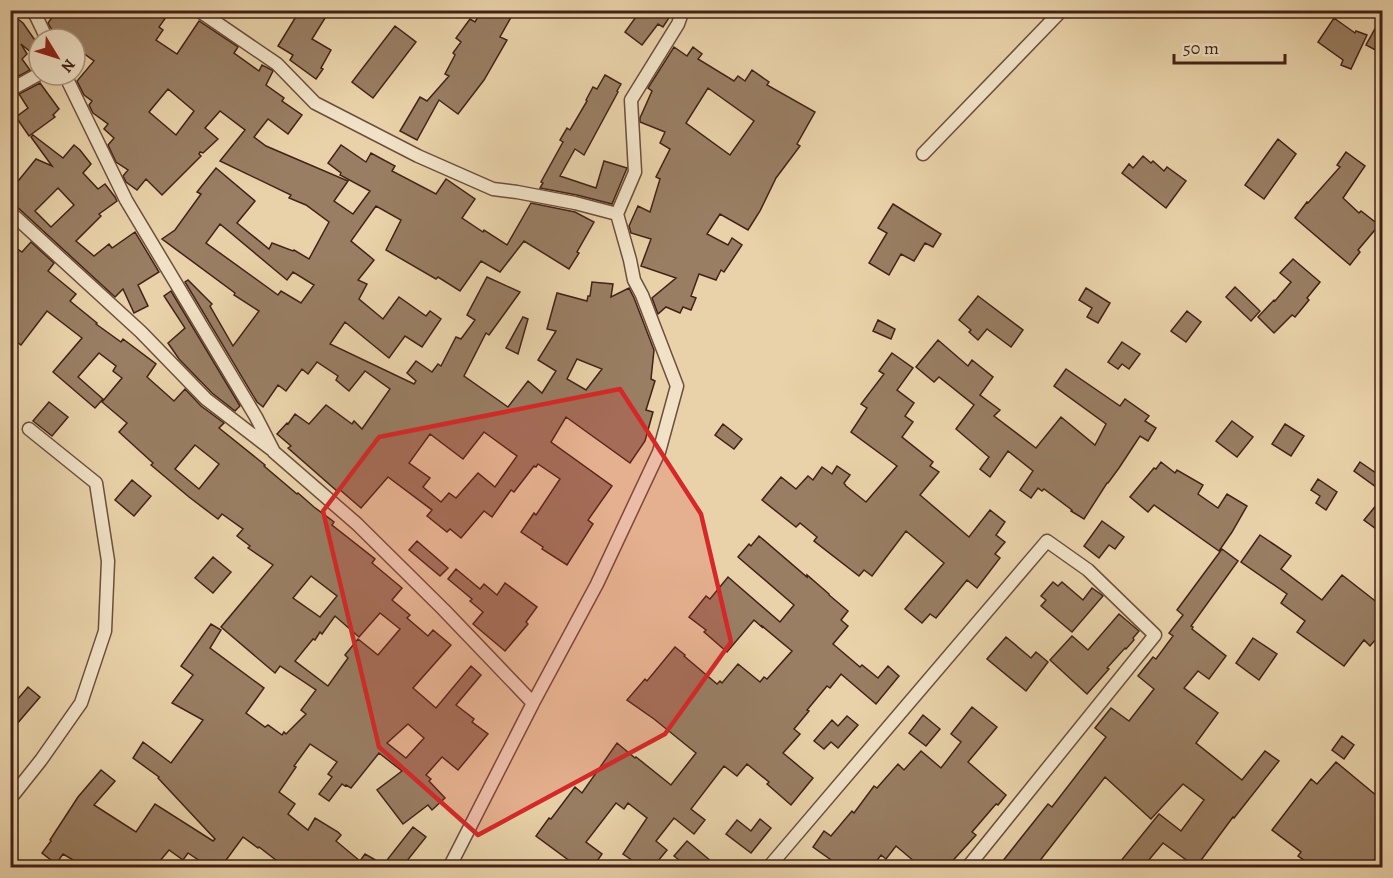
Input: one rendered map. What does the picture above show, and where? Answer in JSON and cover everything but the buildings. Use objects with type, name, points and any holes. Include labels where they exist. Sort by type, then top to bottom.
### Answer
[{"type":"street","points":[[31,10],[41,27]]},
{"type":"street","points":[[198,10],[277,64],[315,103],[418,156],[493,189],[575,203],[617,214]]},
{"type":"street","points":[[449,867],[597,584],[659,452],[677,386],[634,280],[617,214],[635,172],[631,100],[678,24],[683,10]]},
{"type":"street","points":[[923,154],[1062,10]]},
{"type":"street","points":[[10,90],[27,81]]},
{"type":"street","points":[[71,87],[126,200],[256,417],[274,452]]},
{"type":"street","points":[[10,212],[141,332],[206,399],[274,452],[357,524],[533,703]]},
{"type":"street","points":[[10,800],[81,703],[105,632],[108,561],[96,483],[29,429]]},
{"type":"street","points":[[768,867],[1047,541],[1088,570],[1155,636],[967,867]]},
{"type":"highlighted area","points":[[620,389],[701,514],[731,642],[665,734],[478,835],[379,747],[323,511],[379,437]]}]
